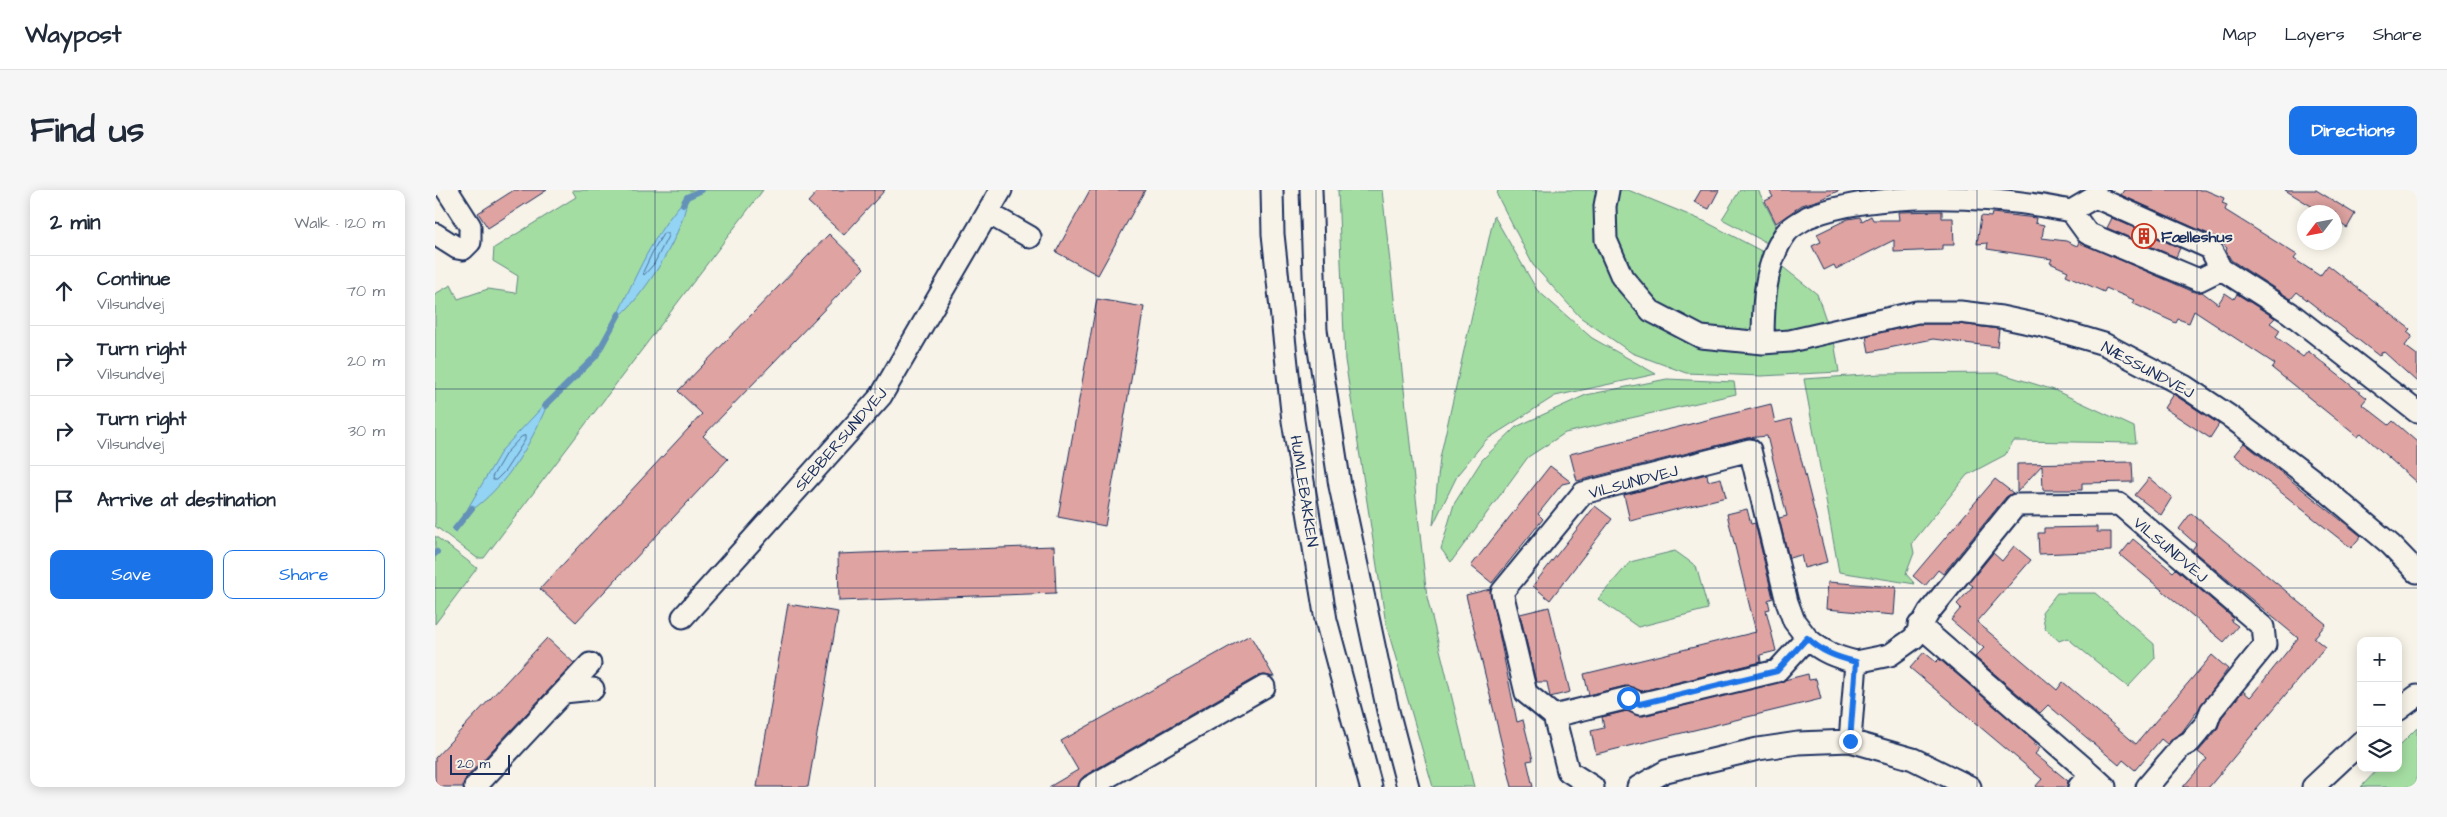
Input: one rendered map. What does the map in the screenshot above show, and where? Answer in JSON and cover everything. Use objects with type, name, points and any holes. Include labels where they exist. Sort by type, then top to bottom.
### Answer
[{"type":"street","points":[[435,234],[457,248],[463,249],[470,242],[470,226],[447,190]]},
{"type":"street","name":"SEBBERSUNDVEJ","points":[[683,617],[881,396],[1001,190]]},
{"type":"street","name":"HUMLEBAKKEN","points":[[1272,190],[1273,234],[1293,422],[1326,620],[1371,787]]},
{"type":"street","points":[[1311,190],[1316,330],[1340,486],[1388,711],[1408,787]]},
{"type":"street","name":"NÆSSUNDVEJ","points":[[1608,190],[1605,206],[1606,240],[1622,277],[1651,311],[1701,337],[1763,343],[1790,341],[1917,312],[1960,312],[2043,326],[2104,344],[2184,386],[2232,418],[2322,487],[2391,545],[2417,572]]},
{"type":"street","points":[[1763,343],[1766,287],[1775,253],[1787,231],[1817,211],[1866,192],[1906,191],[1992,194],[2071,211],[2087,233],[2199,280],[2221,269]]},
{"type":"street","points":[[2071,211],[2095,197],[2210,248],[2221,269],[2290,313],[2417,412]]},
{"type":"street","points":[[988,213],[1030,237]]},
{"type":"street","name":"VILSUNDVEJ","points":[[1554,716],[1525,693],[1502,592],[1583,493],[1751,450],[1787,602],[1794,621],[1807,638],[1820,650],[1834,657],[1856,662],[1890,656],[1914,638],[1919,625],[2016,505],[2119,504],[2263,627],[2265,646],[2211,710],[2207,722],[2190,742],[2181,747],[2147,787]]},
{"type":"street","points":[[1919,625],[2092,783]]},
{"type":"street","points":[[1593,787],[1568,771],[1554,716],[1628,698],[1640,704],[1777,671],[1807,638]]},
{"type":"street","points":[[1850,741],[1856,662]]},
{"type":"street","points":[[475,787],[590,664]]},
{"type":"street","points":[[1090,787],[1264,687]]},
{"type":"street","points":[[564,692],[593,689]]},
{"type":"street","points":[[2402,707],[2417,696]]},
{"type":"street","points":[[1638,787],[1666,772],[1758,749],[1798,743],[1850,741],[1913,759],[1970,787]]},
{"type":"street","points":[[2313,787],[2357,746]]},
{"type":"green space","points":[[572,190],[763,190],[484,558],[477,558],[435,526],[435,294],[451,285],[458,299],[488,289],[516,293],[518,276],[493,261],[494,248],[576,197]]},
{"type":"green space","points":[[1338,190],[1382,190],[1427,597],[1474,787],[1433,787],[1386,624],[1345,360]]},
{"type":"green space","points":[[1498,190],[1600,190],[1618,287],[1735,350],[1774,353],[1834,341],[1839,372],[1761,376],[1686,373],[1632,353],[1580,317],[1533,265],[1497,195]]},
{"type":"green space","points":[[1614,190],[1628,190],[1706,222],[1767,254],[1752,334],[1700,332],[1651,303],[1628,276],[1612,240]]},
{"type":"green space","points":[[1740,190],[1758,190],[1776,225],[1767,243],[1722,219]]},
{"type":"green space","points":[[1494,216],[1537,290],[1592,338],[1656,374],[1555,396],[1486,440],[1458,474],[1433,525],[1440,458]]},
{"type":"green space","points":[[1779,264],[1817,294],[1828,326],[1783,335],[1772,326]]},
{"type":"green space","points":[[1999,373],[2054,390],[2134,427],[2136,443],[2014,441],[2005,455],[1967,475],[1912,543],[1914,553],[1906,574],[1915,584],[1839,572],[1804,379],[1880,374]]},
{"type":"green space","points":[[1667,379],[1734,382],[1736,394],[1565,433],[1528,457],[1451,562],[1441,549],[1454,504],[1482,460],[1516,427],[1586,395]]},
{"type":"green space","points":[[435,536],[477,568],[435,624]]},
{"type":"green space","points":[[1675,551],[1696,566],[1708,609],[1638,627],[1598,599],[1630,562]]},
{"type":"green space","points":[[2057,593],[2095,593],[2154,644],[2155,658],[2128,687],[2067,638],[2059,641],[2045,628],[2042,612]]},
{"type":"green space","points":[[2417,728],[2417,787],[2361,787],[2375,772],[2402,772],[2402,743]]},
{"type":"water","points":[[687,197],[685,211],[679,228],[661,264],[637,297],[615,320],[655,240],[664,225]]},
{"type":"water","points":[[549,400],[535,432],[517,462],[495,490],[468,513],[468,508],[502,450]]},
{"type":"building","points":[[514,190],[547,190],[488,228],[478,213]]},
{"type":"building","points":[[819,190],[885,190],[844,235],[808,202]]},
{"type":"building","points":[[1090,190],[1145,190],[1098,275],[1056,252]]},
{"type":"building","points":[[1701,190],[1719,190],[1709,209],[1694,202]]},
{"type":"building","points":[[1769,190],[1840,190],[1819,200],[1802,205],[1776,223],[1765,201],[1773,197]]},
{"type":"building","points":[[2124,190],[2205,190],[2224,198],[2222,203],[2227,205],[2225,210],[2297,255],[2294,259],[2320,276],[2328,265],[2410,329],[2407,332],[2412,336],[2405,346],[2417,355],[2417,382],[2383,351],[2379,356],[2297,292],[2291,299],[2231,260],[2226,251],[2227,248],[2215,237],[2121,195]]},
{"type":"building","points":[[2285,190],[2316,190],[2340,205],[2310,205]]},
{"type":"building","points":[[2342,206],[2355,214],[2347,228],[2342,225]]},
{"type":"building","points":[[1942,211],[1942,218],[1953,218],[1954,245],[1942,245],[1942,250],[1894,252],[1894,240],[1836,269],[1834,265],[1824,270],[1812,246],[1821,242],[1817,234],[1848,219],[1860,217],[1862,221],[1871,216],[1873,220],[1899,220],[1898,212]]},
{"type":"building","points":[[1992,213],[2036,218],[2035,223],[2044,225],[2042,238],[2066,241],[2077,246],[2079,242],[2194,292],[2202,292],[2218,304],[2225,293],[2234,299],[2237,294],[2275,318],[2270,323],[2280,330],[2276,337],[2303,357],[2308,351],[2367,398],[2362,404],[2389,425],[2393,421],[2417,442],[2417,483],[2361,433],[2358,437],[2272,368],[2275,364],[2194,311],[2189,323],[2178,319],[2176,323],[2132,303],[2134,300],[2106,288],[2104,292],[2066,275],[2068,271],[2050,263],[2052,259],[1987,249],[1988,243],[1977,244],[1981,216],[1991,217]]},
{"type":"building","points":[[2112,218],[2180,248],[2176,257],[2107,228]]},
{"type":"building","points":[[829,234],[864,268],[703,436],[728,459],[576,622],[540,589],[702,414],[678,391]]},
{"type":"building","points":[[1097,299],[1144,307],[1105,526],[1058,517]]},
{"type":"building","points":[[1918,324],[1959,324],[1999,329],[1997,347],[1933,339],[1869,352],[1866,336]]},
{"type":"building","points":[[2173,394],[2219,424],[2210,438],[2164,408]]},
{"type":"building","points":[[1771,404],[1775,423],[1791,419],[1827,562],[1804,568],[1801,555],[1789,558],[1779,518],[1787,516],[1767,436],[1747,438],[1577,481],[1570,454]]},
{"type":"building","points":[[2244,443],[2361,536],[2351,548],[2234,455]]},
{"type":"building","points":[[2132,462],[2133,482],[2082,483],[2082,490],[2043,490],[2042,465],[2017,492],[2017,464]]},
{"type":"building","points":[[1550,466],[1571,482],[1562,484],[1538,514],[1543,519],[1492,583],[1471,566]]},
{"type":"building","points":[[1707,474],[1708,481],[1721,478],[1726,497],[1630,521],[1624,495]]},
{"type":"building","points":[[2149,478],[2172,497],[2161,515],[2135,495]]},
{"type":"building","points":[[1995,479],[2013,493],[2006,497],[1943,574],[1938,570],[1925,586],[1913,576]]},
{"type":"building","points":[[1595,506],[1612,519],[1550,600],[1533,586]]},
{"type":"building","points":[[1747,509],[1751,524],[1755,523],[1773,598],[1768,600],[1770,609],[1766,610],[1776,651],[1760,655],[1761,662],[1642,691],[1625,686],[1589,695],[1584,674],[1756,632],[1727,514]]},
{"type":"building","points":[[2191,513],[2326,624],[2314,638],[2325,647],[2209,787],[2183,787],[2207,759],[2198,752],[2217,730],[2222,717],[2243,691],[2250,697],[2298,638],[2192,550],[2196,544],[2179,529]]},
{"type":"building","points":[[2097,527],[2097,532],[2111,532],[2111,551],[2039,554],[2038,533],[2044,533],[2044,528]]},
{"type":"building","points":[[2133,539],[2173,572],[2176,569],[2233,618],[2231,621],[2238,626],[2224,642],[2120,555]]},
{"type":"building","points":[[1054,546],[1056,593],[839,601],[838,554]]},
{"type":"building","points":[[2014,546],[2031,560],[1977,622],[2057,690],[2063,682],[2136,744],[2212,655],[2228,669],[2182,732],[2167,744],[2161,739],[2135,770],[2123,760],[2119,765],[2048,705],[2040,713],[1975,657],[1984,648],[1951,620],[1961,608],[1957,604],[1973,586],[1969,583],[1993,553],[2002,561]]},
{"type":"building","points":[[1828,582],[1896,587],[1894,615],[1826,609]]},
{"type":"building","points":[[1490,589],[1517,722],[1523,720],[1533,760],[1527,761],[1533,787],[1512,787],[1466,595]]},
{"type":"building","points":[[788,604],[838,612],[808,787],[757,787]]},
{"type":"building","points":[[1549,607],[1570,692],[1550,697],[1547,682],[1536,682],[1520,614]]},
{"type":"building","points":[[1250,635],[1274,677],[1258,676],[1084,776],[1078,787],[1049,787],[1078,770],[1061,741]]},
{"type":"building","points":[[547,638],[574,663],[466,778],[463,787],[435,787],[435,758]]},
{"type":"building","points":[[1924,652],[1936,662],[1939,659],[2036,742],[2034,744],[2040,748],[2035,754],[2068,781],[2067,787],[2035,787],[2042,779],[1910,668]]},
{"type":"building","points":[[1808,674],[1809,680],[1816,679],[1821,699],[1596,754],[1591,731],[1604,728],[1602,717],[1627,711],[1643,716]]},
{"type":"waterway","points":[[683,204],[687,197],[702,190]]},
{"type":"waterway","points":[[545,406],[596,356],[619,314]]},
{"type":"waterway","points":[[455,529],[472,508]]},
{"type":"place","name":"Fælleshus","points":[[2144,236]]},
{"type":"route","points":[[1628,698],[1640,704],[1777,671],[1807,638],[1820,650],[1834,657],[1856,662],[1850,741]]}]
